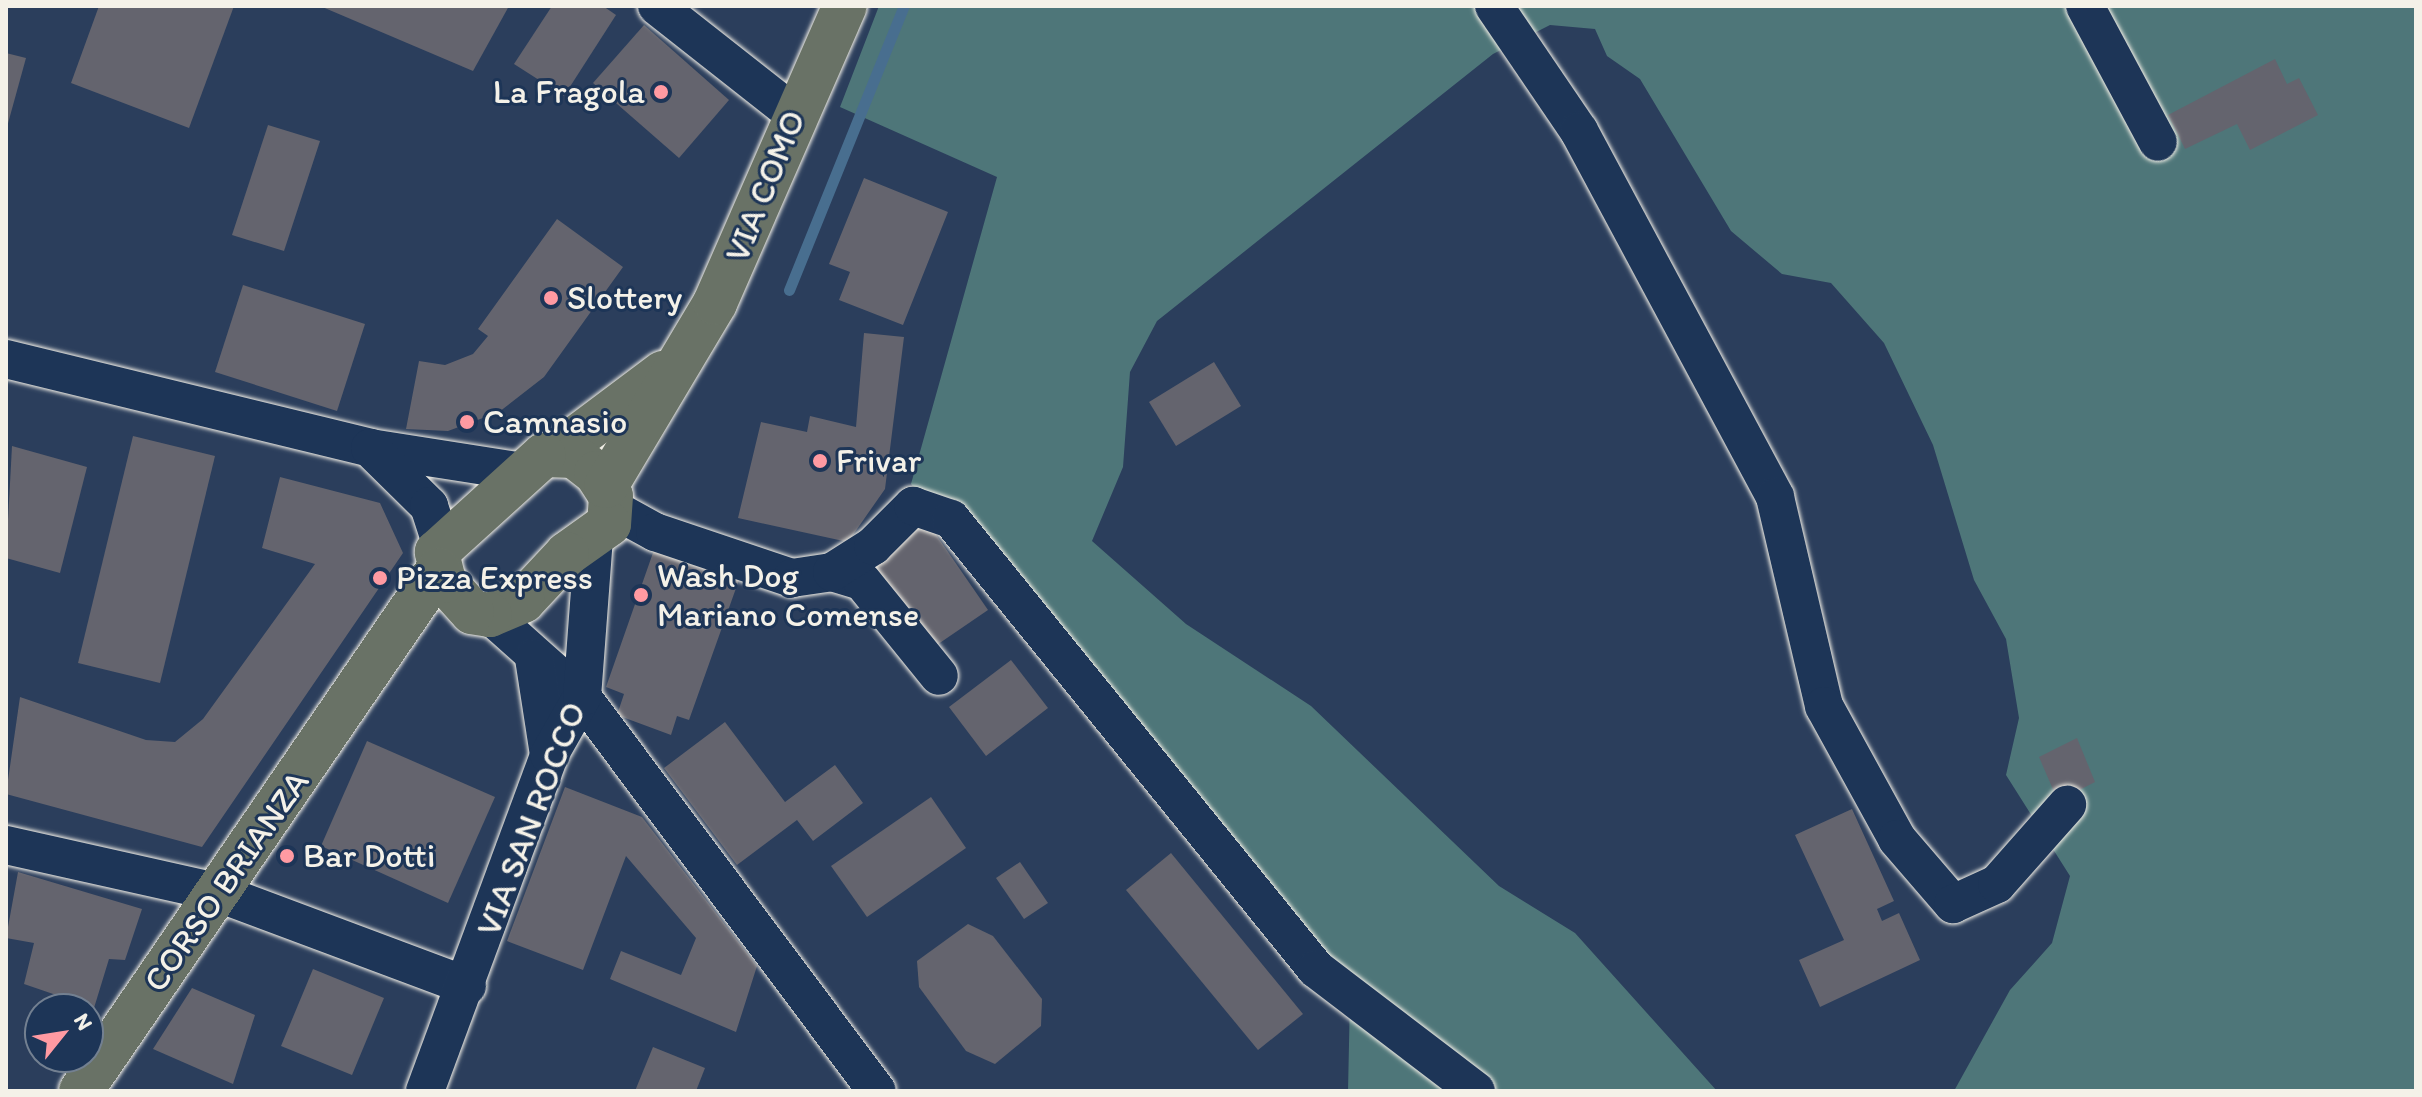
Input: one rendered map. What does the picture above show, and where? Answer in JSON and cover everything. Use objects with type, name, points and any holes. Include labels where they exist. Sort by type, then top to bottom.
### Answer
[{"type":"main road","name":"VIA COMO","points":[[604,511],[678,362],[729,275],[793,113],[845,6]]},
{"type":"main road","name":"VIA COMO","points":[[440,558],[540,462],[678,362]]},
{"type":"main road","points":[[540,462],[585,463],[604,511]]},
{"type":"main road","name":"CORSO BRIANZA","points":[[371,671],[481,614],[523,601],[604,511]]},
{"type":"main road","points":[[440,558],[481,614]]},
{"type":"main road","name":"CORSO BRIANZA","points":[[81,1091],[371,671],[440,558]]},
{"type":"street","points":[[657,6],[793,113]]},
{"type":"street","points":[[1494,6],[1579,131],[1775,497],[1824,706],[1897,839],[1953,904],[1997,884],[2067,805]]},
{"type":"street","points":[[2085,6],[2158,142]]},
{"type":"street","points":[[6,359],[370,448],[540,462]]},
{"type":"street","points":[[370,448],[429,506],[440,558]]},
{"type":"street","points":[[604,511],[655,532],[792,578],[832,572],[873,546],[913,506],[951,519],[1316,969],[1476,1091]]},
{"type":"street","name":"VIA SAN ROCCO","points":[[425,1091],[467,986],[549,755],[582,697],[604,511]]},
{"type":"street","points":[[832,572],[862,581],[939,676]]},
{"type":"street","points":[[481,614],[582,697],[877,1091]]},
{"type":"street","points":[[534,658],[549,755]]},
{"type":"street","points":[[6,845],[216,892],[467,986]]},
{"type":"green space","points":[[879,6],[2416,6],[2416,1091],[1954,1091],[2010,990],[2052,943],[2070,876],[2006,775],[2019,718],[2006,639],[1974,580],[1933,445],[1884,343],[1831,283],[1782,274],[1731,231],[1640,79],[1607,56],[1595,29],[1550,25],[1493,54],[1157,321],[1130,372],[1123,467],[1092,541],[1186,624],[1311,706],[1499,886],[1575,933],[1717,1091],[1348,1091],[1350,997],[1199,831],[911,484],[997,177],[840,107]]},
{"type":"building","points":[[99,6],[234,6],[189,128],[71,83]]},
{"type":"building","points":[[320,6],[509,6],[473,71]]},
{"type":"building","points":[[552,6],[603,6],[616,15],[564,96],[514,64]]},
{"type":"building","name":"La Fragola","points":[[644,25],[729,100],[679,158],[593,83]]},
{"type":"building","points":[[6,53],[26,58],[7,127],[6,126]]},
{"type":"building","points":[[2275,59],[2287,84],[2299,78],[2318,115],[2250,150],[2237,124],[2185,149],[2168,115]]},
{"type":"building","points":[[268,125],[320,141],[284,251],[232,235]]},
{"type":"building","points":[[864,178],[948,212],[903,325],[839,300],[850,272],[829,264]]},
{"type":"building","points":[[557,219],[623,267],[544,377],[499,412],[448,431],[406,429],[419,361],[445,365],[473,354],[488,336],[478,329]]},
{"type":"building","points":[[243,285],[365,324],[337,411],[215,372]]},
{"type":"building","name":"Frivar","points":[[864,333],[904,337],[885,489],[848,542],[738,518],[761,422],[807,432],[810,416],[856,427]]},
{"type":"building","points":[[1214,362],[1241,406],[1176,446],[1149,402]]},
{"type":"building","points":[[133,436],[215,456],[160,683],[78,663]]},
{"type":"building","points":[[12,446],[87,467],[60,573],[6,558]]},
{"type":"building","points":[[280,477],[380,503],[403,553],[202,847],[6,794],[20,697],[146,740],[175,742],[203,719],[315,564],[262,548]]},
{"type":"building","points":[[926,520],[988,610],[928,651],[865,561]]},
{"type":"building","points":[[655,547],[740,577],[689,720],[677,716],[671,735],[617,715],[624,694],[606,687]]},
{"type":"building","points":[[1011,660],[1048,708],[986,756],[949,707]]},
{"type":"building","points":[[725,722],[785,802],[835,765],[863,803],[813,841],[797,820],[737,865],[664,768]]},
{"type":"building","points":[[2077,738],[2095,782],[2058,801],[2039,757]]},
{"type":"building","points":[[367,741],[495,797],[448,903],[321,846]]},
{"type":"building","points":[[565,787],[642,817],[757,966],[736,1032],[610,979],[621,951],[681,975],[696,938],[626,856],[583,970],[507,941]]},
{"type":"building","points":[[931,797],[966,848],[867,917],[831,866]]},
{"type":"building","points":[[1852,809],[1894,901],[1877,909],[1882,921],[1899,913],[1920,960],[1820,1007],[1799,960],[1844,940],[1795,835]]},
{"type":"building","points":[[1171,853],[1303,1014],[1258,1050],[1126,890]]},
{"type":"building","points":[[1020,862],[1048,903],[1024,919],[996,878]]},
{"type":"building","points":[[18,872],[142,909],[125,960],[109,959],[99,993],[50,993],[24,984],[34,943],[6,938]]},
{"type":"building","points":[[968,924],[993,936],[1042,999],[1041,1026],[995,1064],[966,1051],[919,987],[917,961]]},
{"type":"building","points":[[313,969],[384,998],[352,1075],[281,1046]]},
{"type":"building","points":[[192,988],[255,1015],[233,1084],[153,1049]]},
{"type":"building","points":[[653,1047],[705,1068],[696,1091],[635,1091]]},
{"type":"waterway","points":[[789,290],[904,6]]},
{"type":"place","name":"La Fragola","points":[[661,92]]},
{"type":"place","name":"Slottery","points":[[551,298]]},
{"type":"place","name":"Camnasio","points":[[467,422]]},
{"type":"place","name":"Frivar","points":[[820,461]]},
{"type":"place","name":"Pizza Express","points":[[380,578]]},
{"type":"place","name":"Wash Dog Mariano Comense","points":[[641,595]]},
{"type":"place","name":"Bar Dotti","points":[[287,856]]}]
